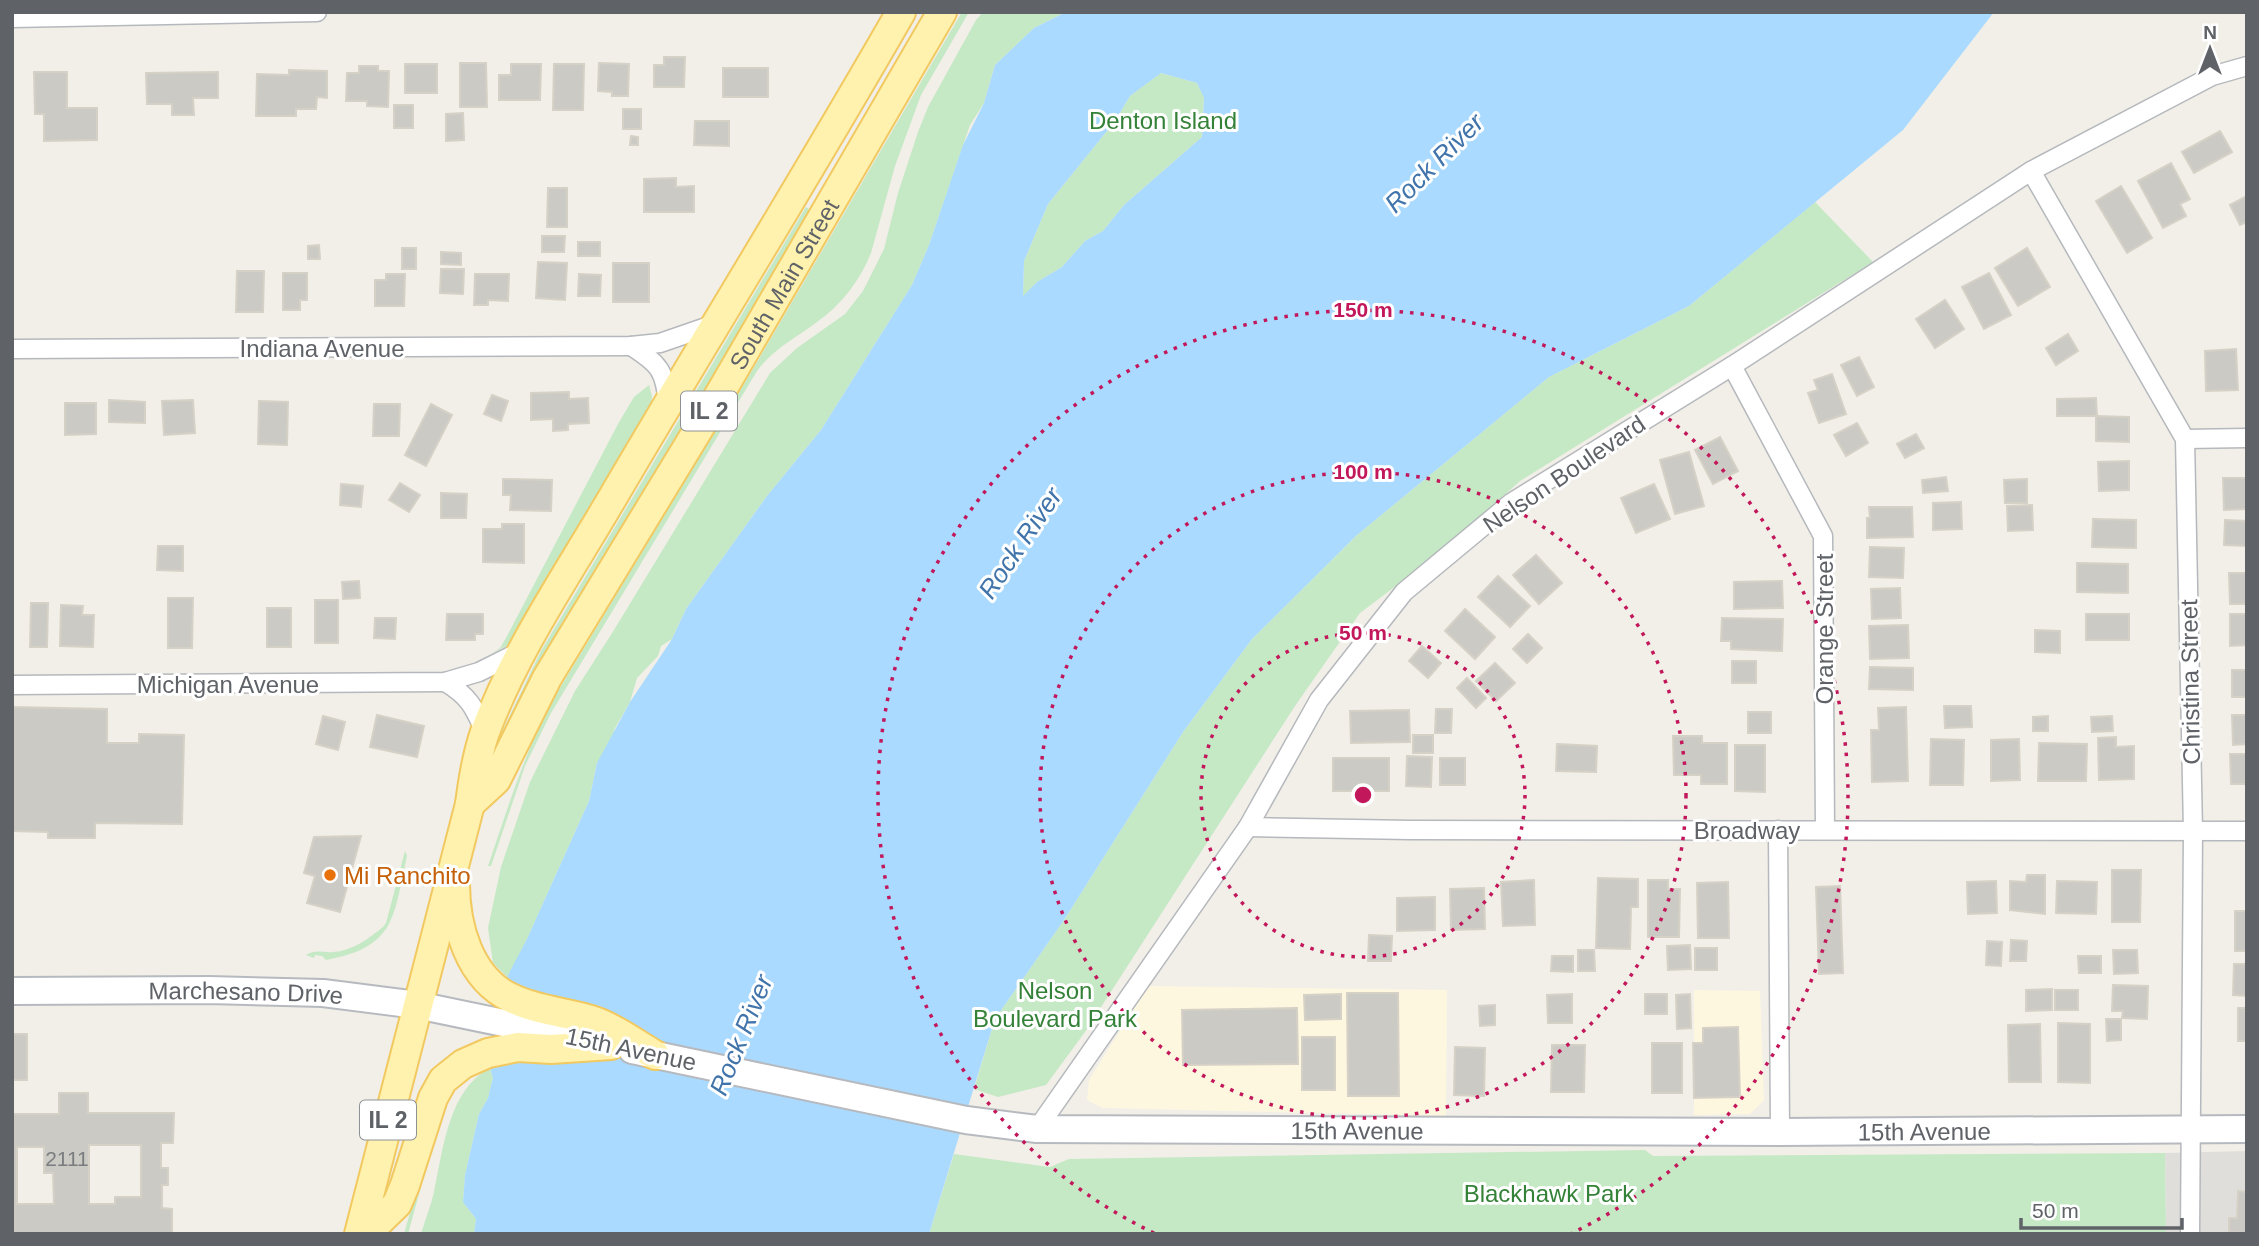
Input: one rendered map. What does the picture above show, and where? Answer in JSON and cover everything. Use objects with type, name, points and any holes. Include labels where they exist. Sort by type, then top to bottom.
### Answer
[{"type":"main road","name":"South Main Street","points":[[359,1234],[470,804],[474,772],[485,732],[524,650],[715,324],[903,12]]},
{"type":"main road","name":"South Main Street","points":[[470,804],[496,780],[547,678],[715,402],[938,19]]},
{"type":"main road","points":[[455,856],[455,891],[460,928],[466,948],[476,967],[495,988],[510,998],[541,1009],[596,1022],[655,1055]]},
{"type":"main road","name":"Marchesano Drive","points":[[12,991],[323,992],[417,1005],[480,1018]]},
{"type":"main road","name":"15th Avenue","points":[[480,1018],[966,1120],[1037,1129],[1780,1132],[2247,1129]]},
{"type":"main road","points":[[366,1234],[397,1204],[433,1098],[443,1080],[471,1060],[488,1053],[518,1047],[551,1049],[611,1045]]},
{"type":"street","points":[[12,18],[317,12]]},
{"type":"street","points":[[903,12],[938,19]]},
{"type":"street","name":"Nelson Boulevard","points":[[1037,1129],[1248,827],[1319,699],[1404,592],[1511,503],[1732,366],[2031,171],[2212,76],[2247,66]]},
{"type":"street","name":"Christina Street","points":[[2031,171],[2185,439],[2193,831],[2190,1234]]},
{"type":"street","name":"Indiana Avenue","points":[[12,349],[631,346],[660,343],[715,324]]},
{"type":"street","points":[[631,346],[652,359],[661,370],[666,383],[668,404]]},
{"type":"street","name":"Orange Street","points":[[1732,366],[1824,536],[1825,830]]},
{"type":"street","points":[[2185,439],[2247,438]]},
{"type":"street","name":"Michigan Avenue","points":[[12,685],[445,682],[479,672],[524,650]]},
{"type":"street","points":[[445,682],[463,693],[475,708],[485,732]]},
{"type":"street","name":"Broadway","points":[[1248,827],[1410,830],[2247,831]]},
{"type":"street","points":[[1778,830],[1780,1132]]},
{"type":"shaded area","points":[[1148,986],[1447,990],[1446,1116],[1103,1108],[1087,1100],[1089,1080]]},
{"type":"shaded area","points":[[1694,990],[1760,991],[1764,1100],[1750,1114],[1694,1115]]},
{"type":"shaded area","points":[[2247,1151],[2247,1234],[2166,1234],[2165,1153]]},
{"type":"green space","points":[[962,12],[969,12],[921,95],[895,166],[871,253],[861,273],[849,292],[834,308],[777,350],[757,371],[551,713],[525,766],[491,866],[488,866],[524,762],[552,701],[757,362]]},
{"type":"green space","points":[[983,12],[1066,12],[1034,28],[995,65],[984,103],[970,125],[929,245],[912,285],[821,430],[767,496],[686,609],[672,639],[661,646],[658,656],[637,678],[630,702],[614,730],[618,735],[597,763],[589,801],[519,957],[507,977],[493,963],[488,928],[501,867],[530,782],[575,691],[770,373],[797,348],[845,314],[863,291],[884,249],[898,193],[928,107]]},
{"type":"green space","name":"Denton Island","points":[[1161,73],[1197,83],[1204,97],[1202,137],[1124,205],[1103,231],[1085,241],[1062,267],[1037,282],[1023,297],[1024,261],[1048,204],[1115,121],[1130,96]]},
{"type":"green space","name":"Nelson Boulevard Park","points":[[1815,202],[1873,262],[1520,481],[1445,549],[1360,613],[1295,706],[1085,1032],[1046,1085],[998,1097],[974,1089],[995,1019],[1064,920],[1183,732],[1252,639],[1357,535],[1549,377],[1689,306]]},
{"type":"green space","points":[[806,207],[809,209],[797,237],[501,744],[497,742],[541,651]]},
{"type":"green space","points":[[649,385],[652,396],[651,410],[511,644],[492,653],[500,648],[506,638],[618,424],[634,397]]},
{"type":"green space","points":[[405,851],[407,856],[394,913],[379,938],[366,947],[326,960],[322,956],[315,955],[314,958],[306,955],[353,947],[383,927]]},
{"type":"green space","points":[[490,1068],[493,1078],[491,1087],[479,1114],[465,1175],[463,1202],[476,1219],[474,1234],[421,1234],[456,1106],[476,1078]]},
{"type":"green space","points":[[434,1139],[408,1234],[404,1234],[429,1146]]},
{"type":"green space","name":"Blackhawk Park","points":[[1645,1150],[1653,1156],[2165,1153],[2166,1234],[929,1234],[954,1154],[1050,1167],[1069,1159]]},
{"type":"water","name":"Rock River","points":[[1066,12],[1994,12],[1903,130],[1689,306],[1549,377],[1357,535],[1252,639],[1183,732],[1064,920],[995,1019],[929,1234],[474,1234],[476,1219],[463,1202],[465,1175],[479,1114],[488,1098],[493,1078],[490,1068],[507,977],[589,801],[597,763],[630,702],[672,639],[686,609],[767,496],[821,430],[912,285],[929,245],[963,145],[984,103],[995,65],[1034,28]],"holes":[[[1161,73],[1197,83],[1204,98],[1202,137],[1124,205],[1103,231],[1085,241],[1062,267],[1037,282],[1023,296],[1024,261],[1048,204],[1115,121],[1130,96]]]},
{"type":"building","points":[[664,57],[685,57],[684,87],[654,87],[654,65],[664,65]]},
{"type":"building","points":[[460,63],[486,63],[487,107],[460,107]]},
{"type":"building","points":[[599,63],[629,64],[628,96],[612,96],[612,92],[598,91]]},
{"type":"building","points":[[405,64],[437,64],[437,93],[405,93]]},
{"type":"building","points":[[511,64],[541,64],[540,100],[499,100],[499,75],[511,75]]},
{"type":"building","points":[[554,64],[584,64],[583,110],[553,110]]},
{"type":"building","points":[[359,66],[378,66],[378,71],[389,71],[388,107],[367,106],[367,101],[346,101],[347,73],[359,73]]},
{"type":"building","points":[[723,68],[768,68],[768,97],[723,97]]},
{"type":"building","points":[[289,70],[327,71],[327,98],[317,97],[316,109],[296,109],[296,116],[256,116],[257,74],[289,75]]},
{"type":"building","points":[[34,72],[67,72],[67,108],[97,108],[97,140],[44,141],[44,114],[35,114]]},
{"type":"building","points":[[218,72],[218,98],[193,98],[194,115],[172,115],[172,104],[147,104],[146,73]]},
{"type":"building","points":[[394,105],[413,105],[413,128],[394,128]]},
{"type":"building","points":[[623,109],[641,109],[641,129],[623,129]]},
{"type":"building","points":[[463,113],[464,140],[446,141],[446,114]]},
{"type":"building","points":[[695,121],[729,121],[729,146],[694,145]]},
{"type":"building","points":[[2220,131],[2232,152],[2194,173],[2182,152]]},
{"type":"building","points":[[631,136],[638,137],[638,145],[630,145]]},
{"type":"building","points":[[2171,163],[2190,199],[2180,204],[2186,216],[2163,228],[2138,181]]},
{"type":"building","points":[[676,178],[676,187],[694,186],[694,212],[644,212],[644,179]]},
{"type":"building","points":[[2121,186],[2152,238],[2127,253],[2096,201]]},
{"type":"building","points":[[548,188],[567,188],[567,227],[547,227]]},
{"type":"building","points":[[2247,196],[2247,222],[2240,225],[2230,205]]},
{"type":"building","points":[[542,236],[565,236],[564,252],[542,252]]},
{"type":"building","points":[[578,242],[600,242],[600,256],[578,256]]},
{"type":"building","points":[[319,245],[320,259],[308,259],[308,246]]},
{"type":"building","points":[[402,248],[416,248],[416,269],[402,269]]},
{"type":"building","points":[[2027,248],[2050,287],[2018,306],[1995,268]]},
{"type":"building","points":[[441,252],[461,253],[461,265],[441,264]]},
{"type":"building","points":[[538,262],[567,263],[565,300],[536,298]]},
{"type":"building","points":[[613,263],[649,263],[649,302],[613,302]]},
{"type":"building","points":[[441,269],[464,269],[463,294],[440,293]]},
{"type":"building","points":[[237,271],[264,271],[263,312],[236,312]]},
{"type":"building","points":[[283,273],[307,273],[307,300],[300,300],[300,310],[283,310]]},
{"type":"building","points":[[1989,273],[2011,315],[1984,329],[1962,287]]},
{"type":"building","points":[[386,274],[405,274],[404,306],[375,306],[375,280],[386,280]]},
{"type":"building","points":[[475,274],[509,274],[508,301],[488,300],[488,305],[474,305]]},
{"type":"building","points":[[579,274],[601,275],[600,296],[578,296]]},
{"type":"building","points":[[1945,300],[1964,329],[1935,348],[1916,319]]},
{"type":"building","points":[[2068,334],[2078,351],[2056,365],[2046,348]]},
{"type":"building","points":[[2236,349],[2238,390],[2206,391],[2205,351]]},
{"type":"building","points":[[1859,357],[1874,387],[1857,396],[1841,365]]},
{"type":"building","points":[[1832,374],[1846,414],[1819,423],[1808,393],[1818,390],[1814,380]]},
{"type":"building","points":[[569,392],[569,399],[588,398],[589,423],[568,424],[568,430],[553,431],[553,419],[531,420],[531,393]]},
{"type":"building","points":[[492,395],[508,401],[501,421],[484,414]]},
{"type":"building","points":[[2096,398],[2097,416],[2057,416],[2057,399]]},
{"type":"building","points":[[109,400],[145,402],[145,423],[109,422]]},
{"type":"building","points":[[193,400],[195,433],[164,435],[162,401]]},
{"type":"building","points":[[259,401],[288,402],[287,445],[258,444]]},
{"type":"building","points":[[65,403],[96,403],[96,434],[65,435]]},
{"type":"building","points":[[374,404],[400,404],[399,436],[373,436]]},
{"type":"building","points":[[431,404],[452,415],[426,466],[405,455]]},
{"type":"building","points":[[2096,416],[2129,417],[2129,442],[2096,441]]},
{"type":"building","points":[[1857,423],[1868,443],[1846,456],[1834,435]]},
{"type":"building","points":[[1916,434],[1924,448],[1905,458],[1897,444]]},
{"type":"building","points":[[1720,437],[1738,471],[1713,484],[1695,450]]},
{"type":"building","points":[[1689,452],[1704,506],[1675,514],[1660,460]]},
{"type":"building","points":[[2129,461],[2129,490],[2099,491],[2098,462]]},
{"type":"building","points":[[1946,477],[1948,491],[1923,493],[1922,480]]},
{"type":"building","points":[[2223,478],[2247,478],[2247,509],[2224,510]]},
{"type":"building","points":[[503,479],[552,480],[551,511],[510,510],[511,495],[503,495]]},
{"type":"building","points":[[2027,479],[2027,503],[2005,503],[2004,480]]},
{"type":"building","points":[[400,483],[420,495],[409,512],[389,500]]},
{"type":"building","points":[[341,484],[363,486],[361,507],[340,505]]},
{"type":"building","points":[[1654,484],[1670,519],[1636,533],[1621,498]]},
{"type":"building","points":[[441,493],[467,494],[466,518],[441,518]]},
{"type":"building","points":[[1961,502],[1962,529],[1933,530],[1933,503]]},
{"type":"building","points":[[2032,505],[2033,530],[2008,531],[2007,506]]},
{"type":"building","points":[[1869,507],[1912,507],[1913,537],[1867,538]]},
{"type":"building","points":[[2093,519],[2136,520],[2136,548],[2092,547]]},
{"type":"building","points":[[2225,520],[2247,521],[2247,546],[2224,545]]},
{"type":"building","points":[[502,524],[524,524],[524,563],[483,562],[483,529],[502,529]]},
{"type":"building","points":[[158,546],[183,546],[183,571],[157,570]]},
{"type":"building","points":[[1870,547],[1904,548],[1903,578],[1869,577]]},
{"type":"building","points":[[1536,555],[1562,583],[1539,604],[1513,575]]},
{"type":"building","points":[[2077,563],[2128,564],[2128,593],[2077,592]]},
{"type":"building","points":[[2229,573],[2247,573],[2247,604],[2230,604]]},
{"type":"building","points":[[1498,576],[1530,606],[1510,627],[1478,597]]},
{"type":"building","points":[[359,581],[360,598],[343,599],[342,582]]},
{"type":"building","points":[[1782,581],[1783,608],[1734,609],[1734,582]]},
{"type":"building","points":[[1900,588],[1901,618],[1872,619],[1871,589]]},
{"type":"building","points":[[168,598],[193,598],[192,648],[168,648]]},
{"type":"building","points":[[315,600],[338,600],[338,643],[315,643]]},
{"type":"building","points":[[31,603],[48,603],[47,647],[30,647]]},
{"type":"building","points":[[61,605],[83,606],[82,615],[94,615],[93,647],[60,646]]},
{"type":"building","points":[[267,608],[291,608],[291,647],[267,647]]},
{"type":"building","points":[[1465,609],[1495,637],[1475,659],[1445,631]]},
{"type":"building","points":[[447,614],[483,614],[483,634],[475,634],[475,640],[446,640]]},
{"type":"building","points":[[2086,614],[2129,614],[2129,640],[2086,640]]},
{"type":"building","points":[[2230,614],[2247,614],[2247,645],[2230,646]]},
{"type":"building","points":[[375,618],[396,618],[395,639],[374,638]]},
{"type":"building","points":[[1722,618],[1783,619],[1782,651],[1731,649],[1731,641],[1721,641]]},
{"type":"building","points":[[1908,625],[1909,658],[1870,659],[1869,626]]},
{"type":"building","points":[[2035,630],[2060,631],[2060,653],[2035,652]]},
{"type":"building","points":[[1528,634],[1542,648],[1527,663],[1513,649]]},
{"type":"building","points":[[1422,646],[1441,663],[1428,678],[1409,661]]},
{"type":"building","points":[[1732,661],[1756,661],[1756,683],[1732,683]]},
{"type":"building","points":[[1495,663],[1515,683],[1496,701],[1476,681]]},
{"type":"building","points":[[1870,667],[1913,668],[1913,690],[1869,689]]},
{"type":"building","points":[[2232,670],[2247,670],[2247,697],[2232,697]]},
{"type":"building","points":[[1467,678],[1486,698],[1476,708],[1457,688]]},
{"type":"building","points":[[1944,706],[1971,706],[1972,727],[1945,728]]},
{"type":"building","points":[[12,707],[107,709],[107,743],[139,743],[139,734],[184,735],[182,824],[95,823],[95,838],[48,838],[48,832],[12,831]]},
{"type":"building","points":[[1906,707],[1908,781],[1872,782],[1871,730],[1879,730],[1878,708]]},
{"type":"building","points":[[1436,709],[1452,709],[1451,733],[1435,733]]},
{"type":"building","points":[[1409,710],[1410,742],[1351,743],[1350,711]]},
{"type":"building","points":[[1748,712],[1771,712],[1771,733],[1748,733]]},
{"type":"building","points":[[377,715],[424,726],[417,757],[370,747]]},
{"type":"building","points":[[2232,715],[2247,715],[2247,744],[2233,745]]},
{"type":"building","points":[[323,716],[345,722],[338,750],[316,744]]},
{"type":"building","points":[[2048,716],[2048,731],[2033,731],[2033,717]]},
{"type":"building","points":[[2112,716],[2113,731],[2092,732],[2091,717]]},
{"type":"building","points":[[1413,735],[1433,735],[1433,753],[1413,753]]},
{"type":"building","points":[[1673,736],[1702,736],[1702,743],[1727,743],[1727,784],[1701,784],[1701,775],[1674,775]]},
{"type":"building","points":[[2116,737],[2116,747],[2134,746],[2134,779],[2099,780],[2098,738]]},
{"type":"building","points":[[1931,739],[1964,740],[1963,785],[1930,785]]},
{"type":"building","points":[[2019,739],[2020,780],[1991,781],[1991,740]]},
{"type":"building","points":[[2039,743],[2087,744],[2086,781],[2038,781]]},
{"type":"building","points":[[1557,744],[1597,746],[1596,772],[1556,771]]},
{"type":"building","points":[[1735,745],[1765,745],[1765,792],[1735,791]]},
{"type":"building","points":[[2230,754],[2247,754],[2247,784],[2231,784]]},
{"type":"building","points":[[1407,756],[1432,757],[1431,787],[1406,786]]},
{"type":"building","points":[[1333,758],[1389,758],[1389,791],[1333,791]]},
{"type":"building","points":[[1440,758],[1465,758],[1465,785],[1440,785]]},
{"type":"building","name":"Mi Ranchito","points":[[361,836],[340,912],[307,903],[315,876],[304,873],[314,837]]},
{"type":"building","points":[[2112,870],[2141,870],[2140,922],[2112,922]]},
{"type":"building","points":[[2027,875],[2045,875],[2045,914],[2010,910],[2010,881],[2026,882]]},
{"type":"building","points":[[1598,878],[1638,879],[1638,907],[1631,907],[1630,949],[1596,948]]},
{"type":"building","points":[[1534,880],[1535,925],[1503,926],[1501,882]]},
{"type":"building","points":[[1648,880],[1668,880],[1668,889],[1680,889],[1679,937],[1648,937]]},
{"type":"building","points":[[1996,881],[1997,913],[1968,914],[1967,882]]},
{"type":"building","points":[[2057,881],[2097,882],[2096,914],[2056,913]]},
{"type":"building","points":[[1728,882],[1729,938],[1698,938],[1697,883]]},
{"type":"building","points":[[1840,886],[1843,973],[1819,974],[1816,887]]},
{"type":"building","points":[[1484,888],[1485,929],[1451,930],[1450,889]]},
{"type":"building","points":[[1435,897],[1435,930],[1397,931],[1397,898]]},
{"type":"building","points":[[2235,911],[2247,911],[2247,951],[2235,951]]},
{"type":"building","points":[[1369,935],[1392,936],[1391,961],[1368,961]]},
{"type":"building","points":[[2011,940],[2027,941],[2026,961],[2010,961]]},
{"type":"building","points":[[1987,941],[2002,942],[2001,966],[1986,965]]},
{"type":"building","points":[[1690,945],[1691,969],[1668,970],[1667,946]]},
{"type":"building","points":[[1695,948],[1717,948],[1717,970],[1695,970]]},
{"type":"building","points":[[1578,950],[1594,950],[1595,971],[1578,971]]},
{"type":"building","points":[[2113,950],[2137,950],[2138,973],[2114,974]]},
{"type":"building","points":[[1552,956],[1573,956],[1573,972],[1551,971]]},
{"type":"building","points":[[2078,956],[2101,956],[2101,973],[2079,973]]},
{"type":"building","points":[[2234,964],[2247,964],[2247,996],[2233,995]]},
{"type":"building","points":[[2113,985],[2148,986],[2147,1019],[2122,1018],[2123,1011],[2112,1011]]},
{"type":"building","points":[[2052,989],[2052,1010],[2026,1011],[2026,990]]},
{"type":"building","points":[[2055,990],[2078,990],[2078,1010],[2055,1010]]},
{"type":"building","points":[[1347,993],[1398,993],[1399,1096],[1348,1096]]},
{"type":"building","points":[[1341,994],[1341,1019],[1305,1020],[1304,995]]},
{"type":"building","points":[[1572,994],[1572,1023],[1548,1023],[1547,995]]},
{"type":"building","points":[[1645,994],[1667,994],[1667,1014],[1645,1014]]},
{"type":"building","points":[[1690,994],[1691,1028],[1677,1029],[1676,995]]},
{"type":"building","points":[[1495,1005],[1495,1025],[1480,1026],[1479,1006]]},
{"type":"building","points":[[1297,1008],[1298,1064],[1183,1065],[1182,1010]]},
{"type":"building","points":[[2238,1008],[2247,1008],[2247,1041],[2238,1041]]},
{"type":"building","points":[[2106,1019],[2121,1019],[2121,1040],[2107,1041]]},
{"type":"building","points":[[2058,1023],[2090,1024],[2090,1083],[2058,1082]]},
{"type":"building","points":[[2040,1024],[2041,1082],[2009,1082],[2008,1025]]},
{"type":"building","points":[[1738,1027],[1740,1097],[1694,1098],[1693,1043],[1703,1043],[1703,1028]]},
{"type":"building","points":[[12,1034],[27,1034],[27,1080],[12,1080]]},
{"type":"building","points":[[1302,1037],[1335,1037],[1335,1090],[1302,1090]]},
{"type":"building","points":[[1652,1043],[1682,1043],[1682,1093],[1652,1093]]},
{"type":"building","points":[[1552,1045],[1585,1045],[1584,1092],[1551,1092]]},
{"type":"building","points":[[1455,1047],[1485,1048],[1484,1096],[1454,1095]]},
{"type":"building","points":[[59,1093],[88,1093],[88,1113],[174,1113],[173,1143],[161,1143],[161,1168],[168,1168],[168,1185],[162,1185],[162,1208],[172,1209],[172,1234],[12,1234],[12,1114],[59,1114]],"holes":[[[89,1145],[141,1145],[141,1197],[115,1197],[115,1204],[89,1204]],[[17,1147],[44,1147],[44,1173],[53,1173],[54,1204],[17,1204]]]},
{"type":"building","points":[[2238,1191],[2247,1192],[2247,1233],[2229,1232],[2229,1218],[2237,1218]]},
{"type":"place","name":"Mi Ranchito","points":[[330,875]]}]
